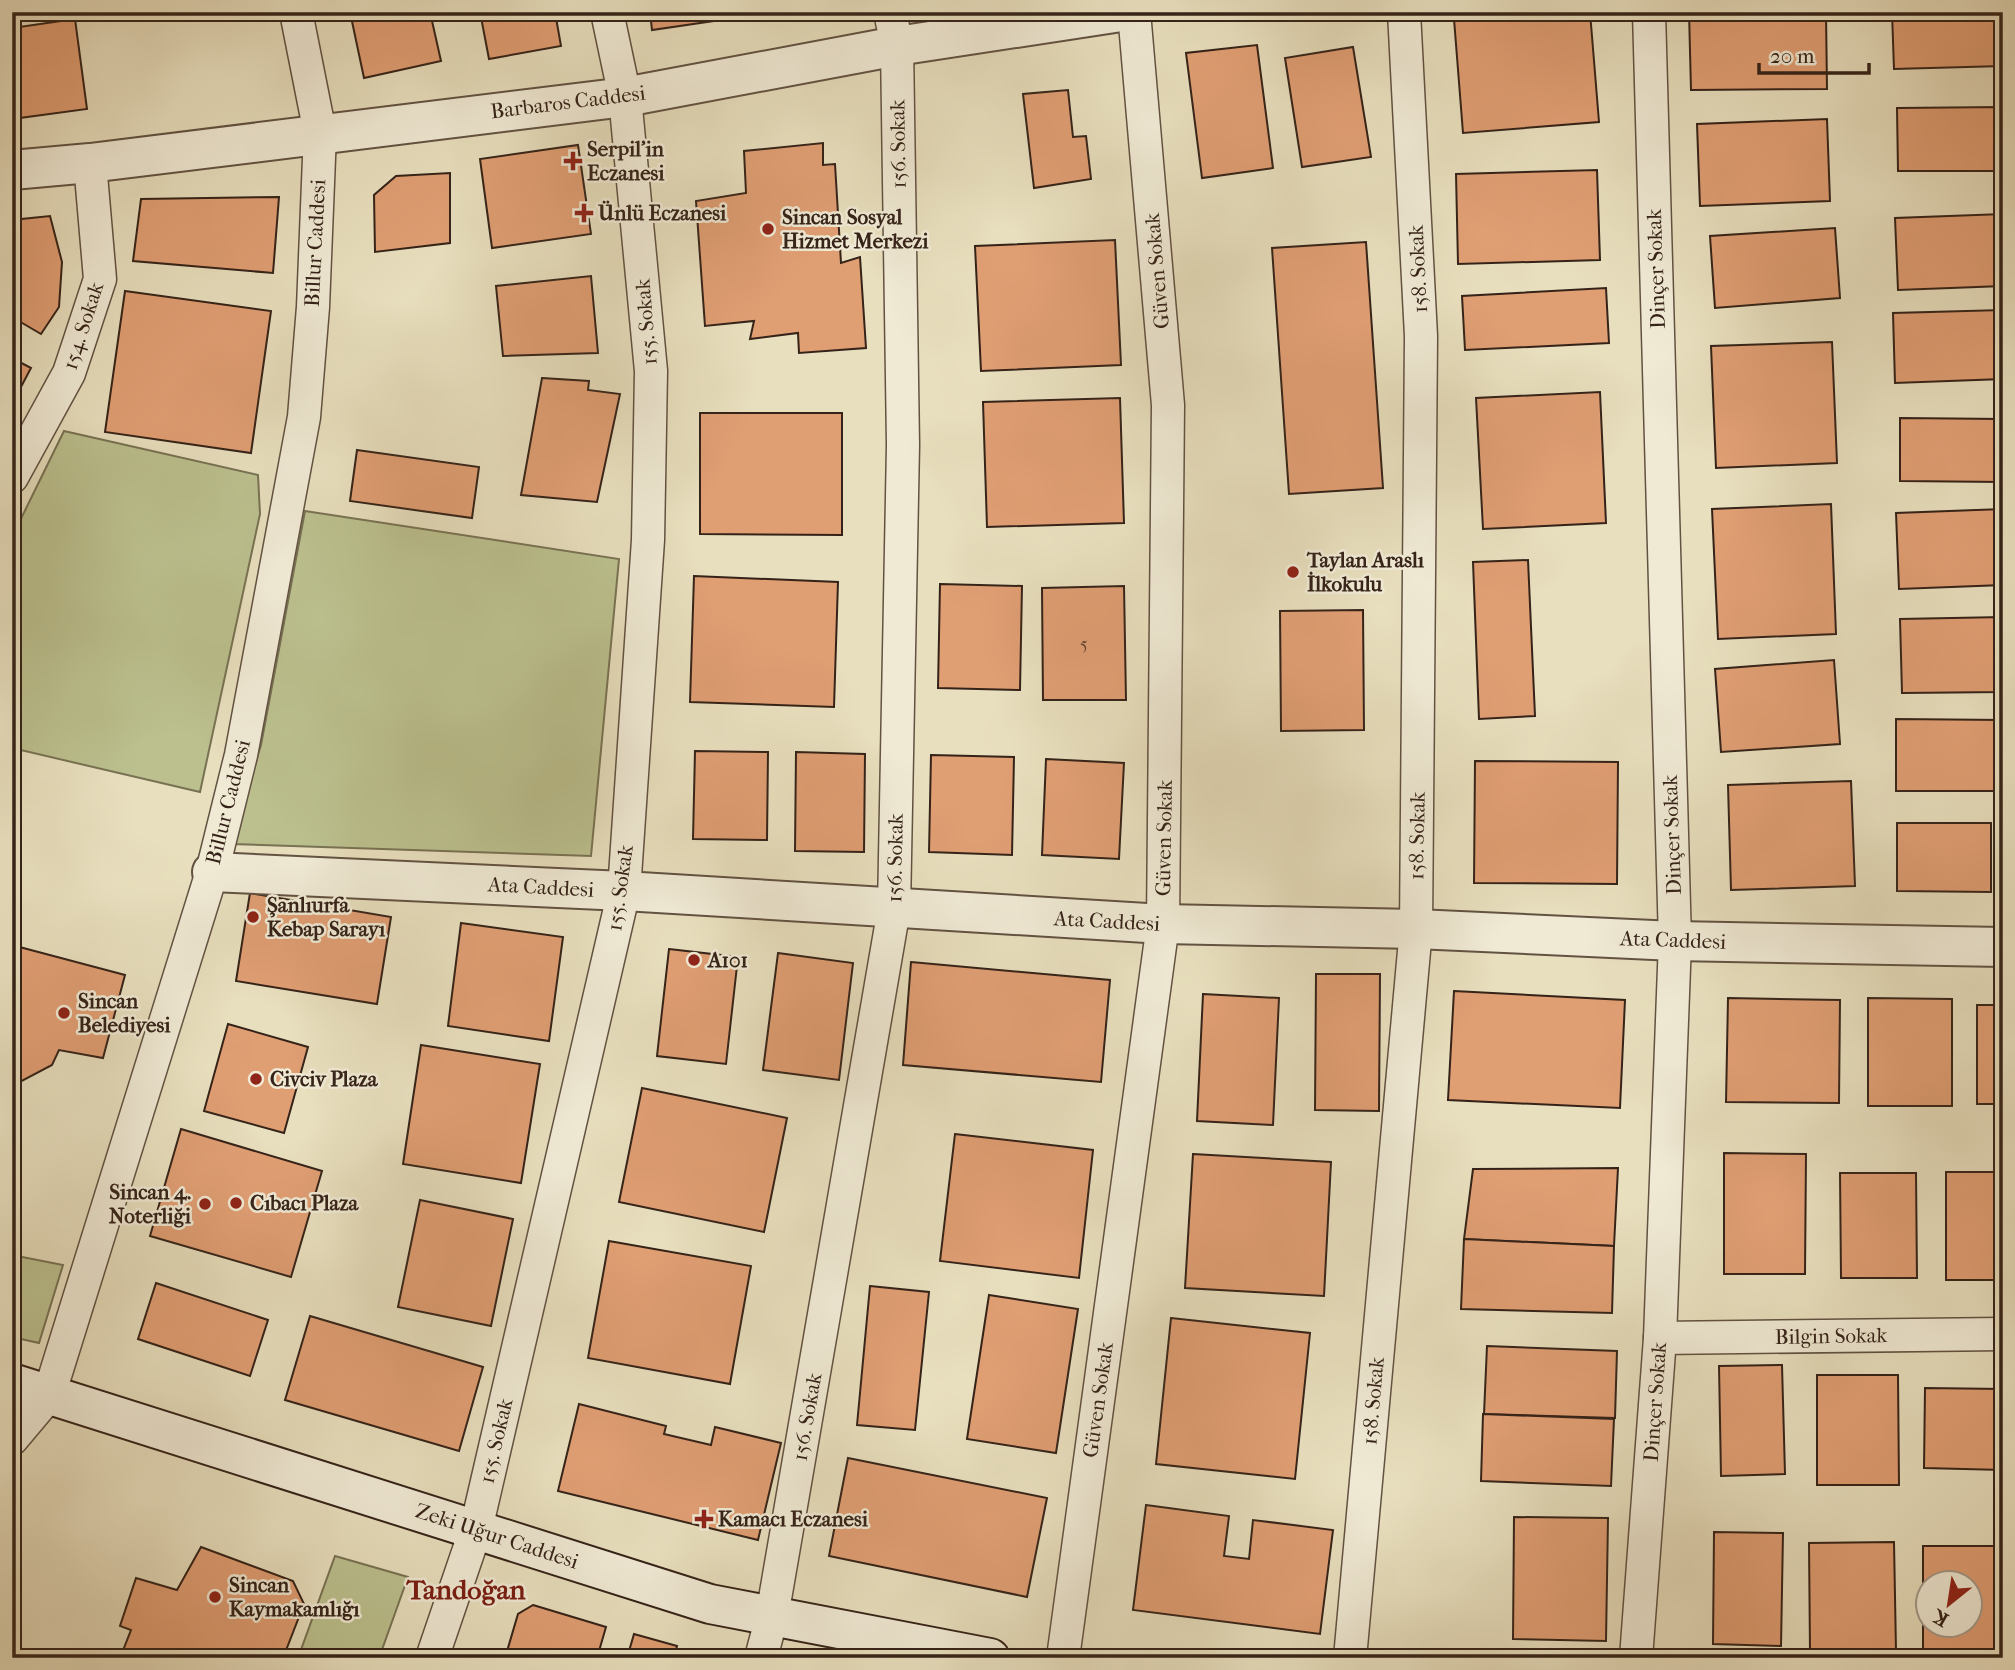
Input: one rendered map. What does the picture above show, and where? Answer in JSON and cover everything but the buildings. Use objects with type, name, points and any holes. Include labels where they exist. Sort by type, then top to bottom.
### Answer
[{"type":"street","name":"Billur Caddesi","points":[[12,1440],[49,1395],[212,872],[241,755],[304,417],[313,307],[320,133],[296,12]]},
{"type":"street","name":"155. Sokak","points":[[432,1658],[475,1530],[624,891],[648,540],[651,371],[625,97],[607,12]]},
{"type":"street","name":"Barbaros Caddesi","points":[[12,170],[90,163],[625,97],[893,29],[1121,12]]},
{"type":"street","name":"Güven Sokak","points":[[1063,1658],[1163,925],[1168,405],[1134,12]]},
{"type":"street","name":"158. Sokak","points":[[1350,1658],[1416,929],[1421,336],[1404,12]]},
{"type":"street","name":"Dinçer Sokak","points":[[1636,1658],[1660,1338],[1675,941],[1649,12]]},
{"type":"street","name":"156. Sokak","points":[[761,1658],[772,1616],[894,909],[903,445],[893,29]]},
{"type":"street","name":"154. Sokak","points":[[12,477],[69,373],[100,279],[90,163]]},
{"type":"street","name":"Ata Caddesi","points":[[212,872],[624,891],[1163,925],[1416,929],[1675,941],[2003,947]]},
{"type":"street","name":"Bilgin Sokak","points":[[1660,1338],[2003,1334]]},
{"type":"street","name":"Zeki Uğur Caddesi","points":[[12,1383],[710,1604],[990,1658]]},
{"type":"green space","points":[[64,431],[258,475],[260,514],[200,792],[12,748],[12,537]]},
{"type":"green space","points":[[305,511],[619,559],[591,856],[231,844],[261,745]]},
{"type":"green space","points":[[12,1255],[63,1265],[39,1343],[12,1337]]},
{"type":"green space","points":[[335,1556],[408,1577],[379,1658],[298,1658]]},
{"type":"place","name":"Serpil'in Eczanesi","points":[[573,161]]},
{"type":"place","name":"Ünlü Eczanesi","points":[[584,213]]},
{"type":"place","name":"Sincan Sosyal Hizmet Merkezi","points":[[768,229]]},
{"type":"place","name":"Taylan Araslı İlkokulu","points":[[1293,572]]},
{"type":"place","name":"Şanlıurfa Kebap Sarayı","points":[[253,917]]},
{"type":"place","name":"A101","points":[[694,960]]},
{"type":"place","name":"Sincan Belediyesi","points":[[64,1013]]},
{"type":"place","name":"Civciv Plaza","points":[[256,1079]]},
{"type":"place","name":"Cıbacı Plaza","points":[[236,1203]]},
{"type":"place","name":"Sincan 4. Noterliği","points":[[205,1204]]},
{"type":"place","name":"Kamacı Eczanesi","points":[[704,1519]]},
{"type":"place","name":"Sincan Kaymakamlığı","points":[[215,1597]]},
{"type":"district","name":"Tandoğan","points":[[466,1589]]}]
